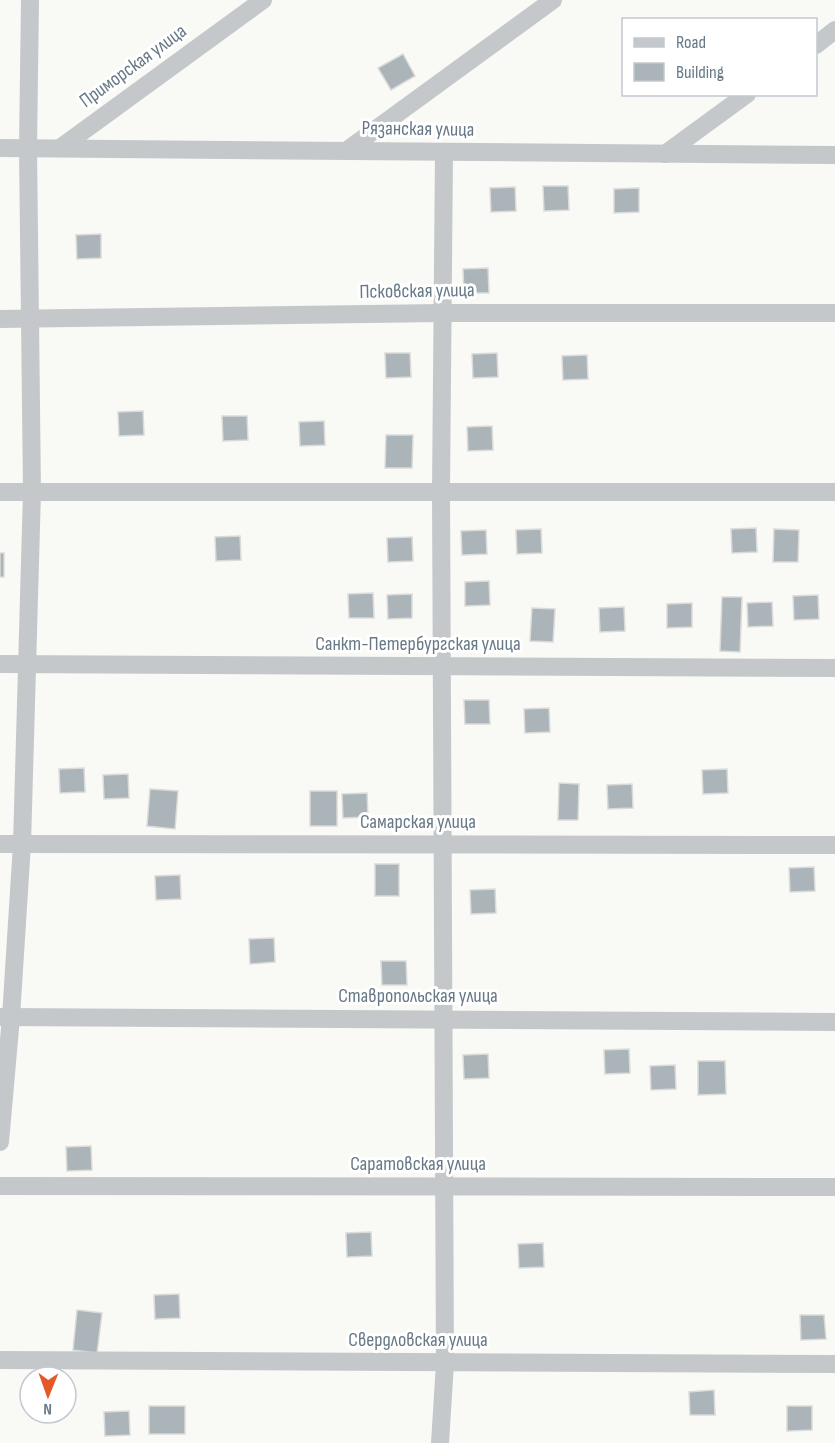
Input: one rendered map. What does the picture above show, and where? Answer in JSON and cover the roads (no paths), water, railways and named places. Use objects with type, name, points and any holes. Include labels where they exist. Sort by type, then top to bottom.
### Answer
[{"type":"street","points":[[0,1142],[6,1017],[22,844],[32,492],[32,318],[28,148],[30,0]]},
{"type":"street","name":"Приморская улица","points":[[60,148],[263,0]]},
{"type":"street","points":[[346,150],[553,0]]},
{"type":"street","points":[[817,44],[835,30]]},
{"type":"street","points":[[665,154],[744,96]]},
{"type":"street","name":"Рязанская улица","points":[[0,148],[835,155]]},
{"type":"street","points":[[440,1443],[445,1362],[441,491],[444,152]]},
{"type":"street","name":"Псковская улица","points":[[0,319],[442,313],[835,312]]},
{"type":"street","points":[[0,492],[835,492]]},
{"type":"street","name":"Санкт-Петербургская улица","points":[[0,664],[835,668]]},
{"type":"street","name":"Самарская улица","points":[[0,844],[835,845]]},
{"type":"street","name":"Ставропольская улица","points":[[6,1017],[835,1022]]},
{"type":"street","name":"Саратовская улица","points":[[0,1186],[835,1187]]},
{"type":"street","name":"Свердловская улица","points":[[0,1360],[835,1364]]}]
